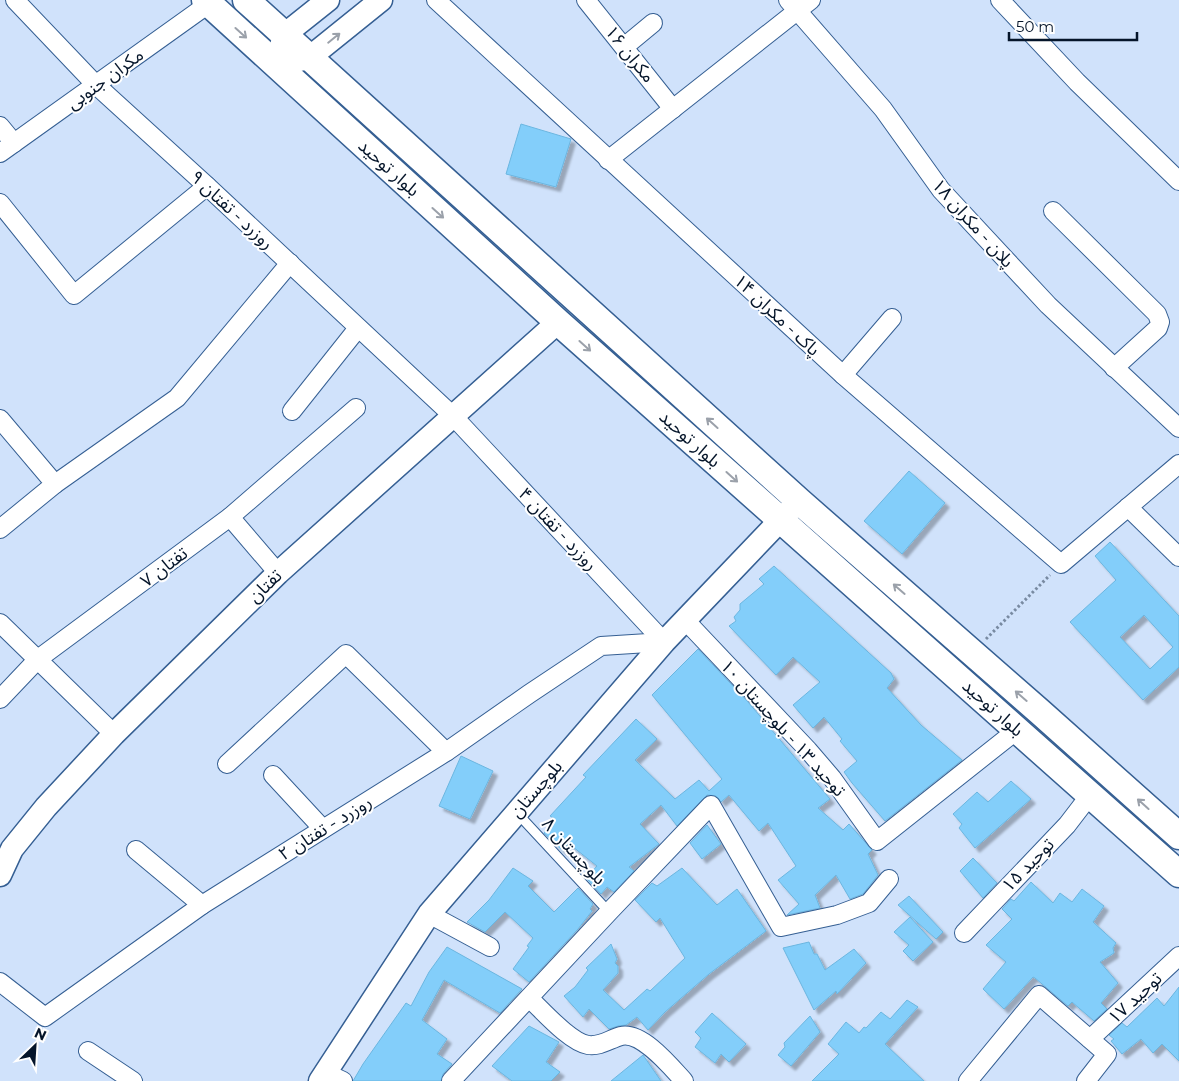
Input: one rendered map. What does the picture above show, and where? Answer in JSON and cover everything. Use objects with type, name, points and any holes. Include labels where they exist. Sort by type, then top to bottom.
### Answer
[{"type":"main road","name":"بلوار توحید","points":[[246,0],[799,501],[1179,836]]},
{"type":"main road","name":"بلوار توحید","points":[[209,1],[276,65],[558,322],[1179,874]]},
{"type":"street","name":"روزرد - تفتان ۹","points":[[15,0],[96,85],[208,186],[452,416]]},
{"type":"street","points":[[328,0],[284,35],[276,65],[309,58],[380,0]]},
{"type":"street","name":"پاک - مکران ۱۴","points":[[436,0],[843,375],[1061,564]]},
{"type":"street","name":"مکران ۱۶","points":[[586,0],[673,108]]},
{"type":"street","points":[[1000,0],[1077,82],[1179,181]]},
{"type":"street","name":"مکران جنوبی","points":[[7,148],[209,1]]},
{"type":"street","points":[[608,160],[799,4]]},
{"type":"street","name":"پلان - مکران ۱۸","points":[[799,4],[883,109],[941,190],[1048,305],[1179,428]]},
{"type":"street","points":[[624,47],[653,23]]},
{"type":"street","points":[[0,126],[7,148]]},
{"type":"street","points":[[0,203],[74,295],[208,186]]},
{"type":"street","points":[[1054,211],[1157,314],[1160,322],[1158,328],[1114,368]]},
{"type":"street","points":[[0,529],[55,484],[177,398],[290,263]]},
{"type":"street","points":[[843,375],[892,318]]},
{"type":"street","name":"تفتان","points":[[0,875],[12,850],[46,807],[114,734],[278,572],[558,322]]},
{"type":"street","points":[[292,411],[358,328]]},
{"type":"street","name":"تفتان ۷","points":[[0,700],[38,659],[230,517],[356,408]]},
{"type":"street","name":"روزرد - تفتان ۴","points":[[452,416],[664,642]]},
{"type":"street","points":[[0,419],[55,484]]},
{"type":"street","points":[[1061,564],[1179,464]]},
{"type":"street","name":"بلوچستان","points":[[330,1078],[429,914],[664,642],[799,501]]},
{"type":"street","points":[[1128,507],[1179,557]]},
{"type":"street","points":[[230,517],[278,572]]},
{"type":"street","name":"توحید ۱۳ - بلوچستان ۱۰","points":[[685,620],[808,750],[832,778],[877,841],[1017,730]]},
{"type":"street","points":[[2,628],[38,659],[114,734]]},
{"type":"street","name":"روزرد - تفتان ۲","points":[[0,982],[45,1017],[202,905],[446,752],[601,646],[664,642]]},
{"type":"street","points":[[227,764],[346,654],[446,752]]},
{"type":"street","points":[[273,775],[323,829]]},
{"type":"street","name":"توحید ۱۵","points":[[964,933],[1067,825],[1090,795]]},
{"type":"street","points":[[451,1081],[711,805],[781,927],[837,915],[869,903],[889,879]]},
{"type":"street","points":[[136,850],[202,905]]},
{"type":"street","points":[[429,914],[490,947]]},
{"type":"street","name":"توحید ۱۷","points":[[1090,1039],[1179,956]]},
{"type":"street","points":[[968,1081],[1039,995],[1107,1054],[1086,1081]]},
{"type":"street","points":[[529,998],[575,1040],[589,1045],[606,1043],[621,1036],[631,1036],[642,1040],[684,1081]]},
{"type":"street","points":[[88,1051],[133,1081]]},
{"type":"lane","name":"بلوچستان ۸","points":[[516,812],[609,912]]},
{"type":"path","points":[[972,653],[1061,564]]},
{"type":"building","points":[[521,124],[571,139],[556,187],[506,174]]},
{"type":"building","points":[[909,471],[945,503],[902,554],[864,521]]},
{"type":"building","points":[[1110,542],[1179,616],[1179,667],[1143,700],[1070,622],[1116,580],[1095,556]],"holes":[[[1144,615],[1173,647],[1150,669],[1120,637]]]},
{"type":"building","points":[[774,566],[891,673],[894,679],[887,688],[921,725],[962,760],[885,821],[844,772],[857,761],[840,741],[842,739],[824,717],[813,728],[793,705],[820,682],[793,657],[776,675],[729,626],[736,621],[734,617],[740,610],[740,604],[764,584],[759,579]]},
{"type":"building","points":[[698,649],[748,702],[830,799],[818,808],[843,830],[849,824],[872,850],[868,854],[878,875],[863,894],[850,899],[836,875],[815,895],[820,908],[787,915],[799,904],[778,880],[796,866],[768,823],[759,831],[729,795],[721,802],[716,796],[707,795],[677,826],[661,805],[640,824],[659,844],[629,867],[634,871],[614,892],[607,887],[601,894],[586,878],[597,866],[568,843],[563,851],[544,833],[555,819],[550,816],[586,777],[583,775],[636,719],[657,739],[635,760],[675,799],[699,780],[709,791],[722,779],[652,695]]},
{"type":"building","points":[[461,756],[493,771],[470,819],[439,806]]},
{"type":"building","points":[[1011,781],[1031,799],[975,848],[959,828],[962,824],[953,814],[977,792],[988,802]]},
{"type":"building","points":[[707,825],[721,844],[702,859],[690,843]]},
{"type":"building","points":[[973,858],[997,883],[983,898],[960,871]]},
{"type":"building","points":[[513,868],[533,881],[528,886],[554,912],[578,888],[593,904],[590,909],[592,911],[578,929],[529,982],[513,969],[529,947],[527,946],[533,938],[505,912],[485,932],[467,922],[489,900]]},
{"type":"building","points":[[682,868],[717,905],[737,889],[766,931],[709,974],[665,1012],[648,1030],[637,1017],[626,1025],[609,1029],[589,1009],[583,1017],[564,996],[575,987],[588,970],[586,968],[611,944],[617,959],[615,963],[618,966],[618,973],[603,990],[624,1010],[647,989],[650,991],[685,958],[660,918],[656,922],[635,900],[652,883],[657,886]]},
{"type":"building","points":[[1031,882],[1053,903],[1060,893],[1072,902],[1082,889],[1104,906],[1093,922],[1116,943],[1113,948],[1114,953],[1100,962],[1118,983],[1101,1003],[1107,1009],[1094,1021],[1072,1002],[1068,1006],[1033,977],[1004,1009],[983,989],[1006,962],[986,945],[1012,919],[1002,909],[1011,899],[1014,901]]},
{"type":"building","points":[[909,896],[943,932],[936,939],[898,905]]},
{"type":"building","points":[[910,917],[933,942],[913,961],[903,951],[909,945],[894,932]]},
{"type":"building","points":[[809,942],[814,954],[817,954],[825,970],[854,949],[866,963],[837,994],[836,991],[814,1010],[783,948]]},
{"type":"building","points":[[447,947],[522,989],[500,1013],[444,980],[422,1020],[447,1039],[437,1054],[452,1064],[443,1074],[441,1081],[353,1081],[406,1003],[411,1006],[429,972]]},
{"type":"building","points":[[1179,987],[1179,1061],[1162,1044],[1153,1053],[1141,1039],[1122,1054],[1111,1041],[1114,1039],[1109,1035],[1122,1023],[1127,1027],[1157,998],[1164,1006]]},
{"type":"building","points":[[907,1000],[918,1007],[885,1044],[924,1081],[812,1081],[839,1054],[828,1044],[846,1022],[859,1033],[881,1012],[890,1019]]},
{"type":"building","points":[[712,1013],[746,1044],[729,1062],[721,1054],[715,1063],[695,1047],[701,1038],[695,1032]]},
{"type":"building","points":[[810,1016],[820,1032],[791,1066],[778,1055],[785,1047],[784,1043]]},
{"type":"building","points":[[529,1026],[559,1042],[546,1062],[560,1072],[551,1081],[512,1081],[492,1066]]},
{"type":"building","points":[[643,1055],[661,1081],[611,1081]]}]
